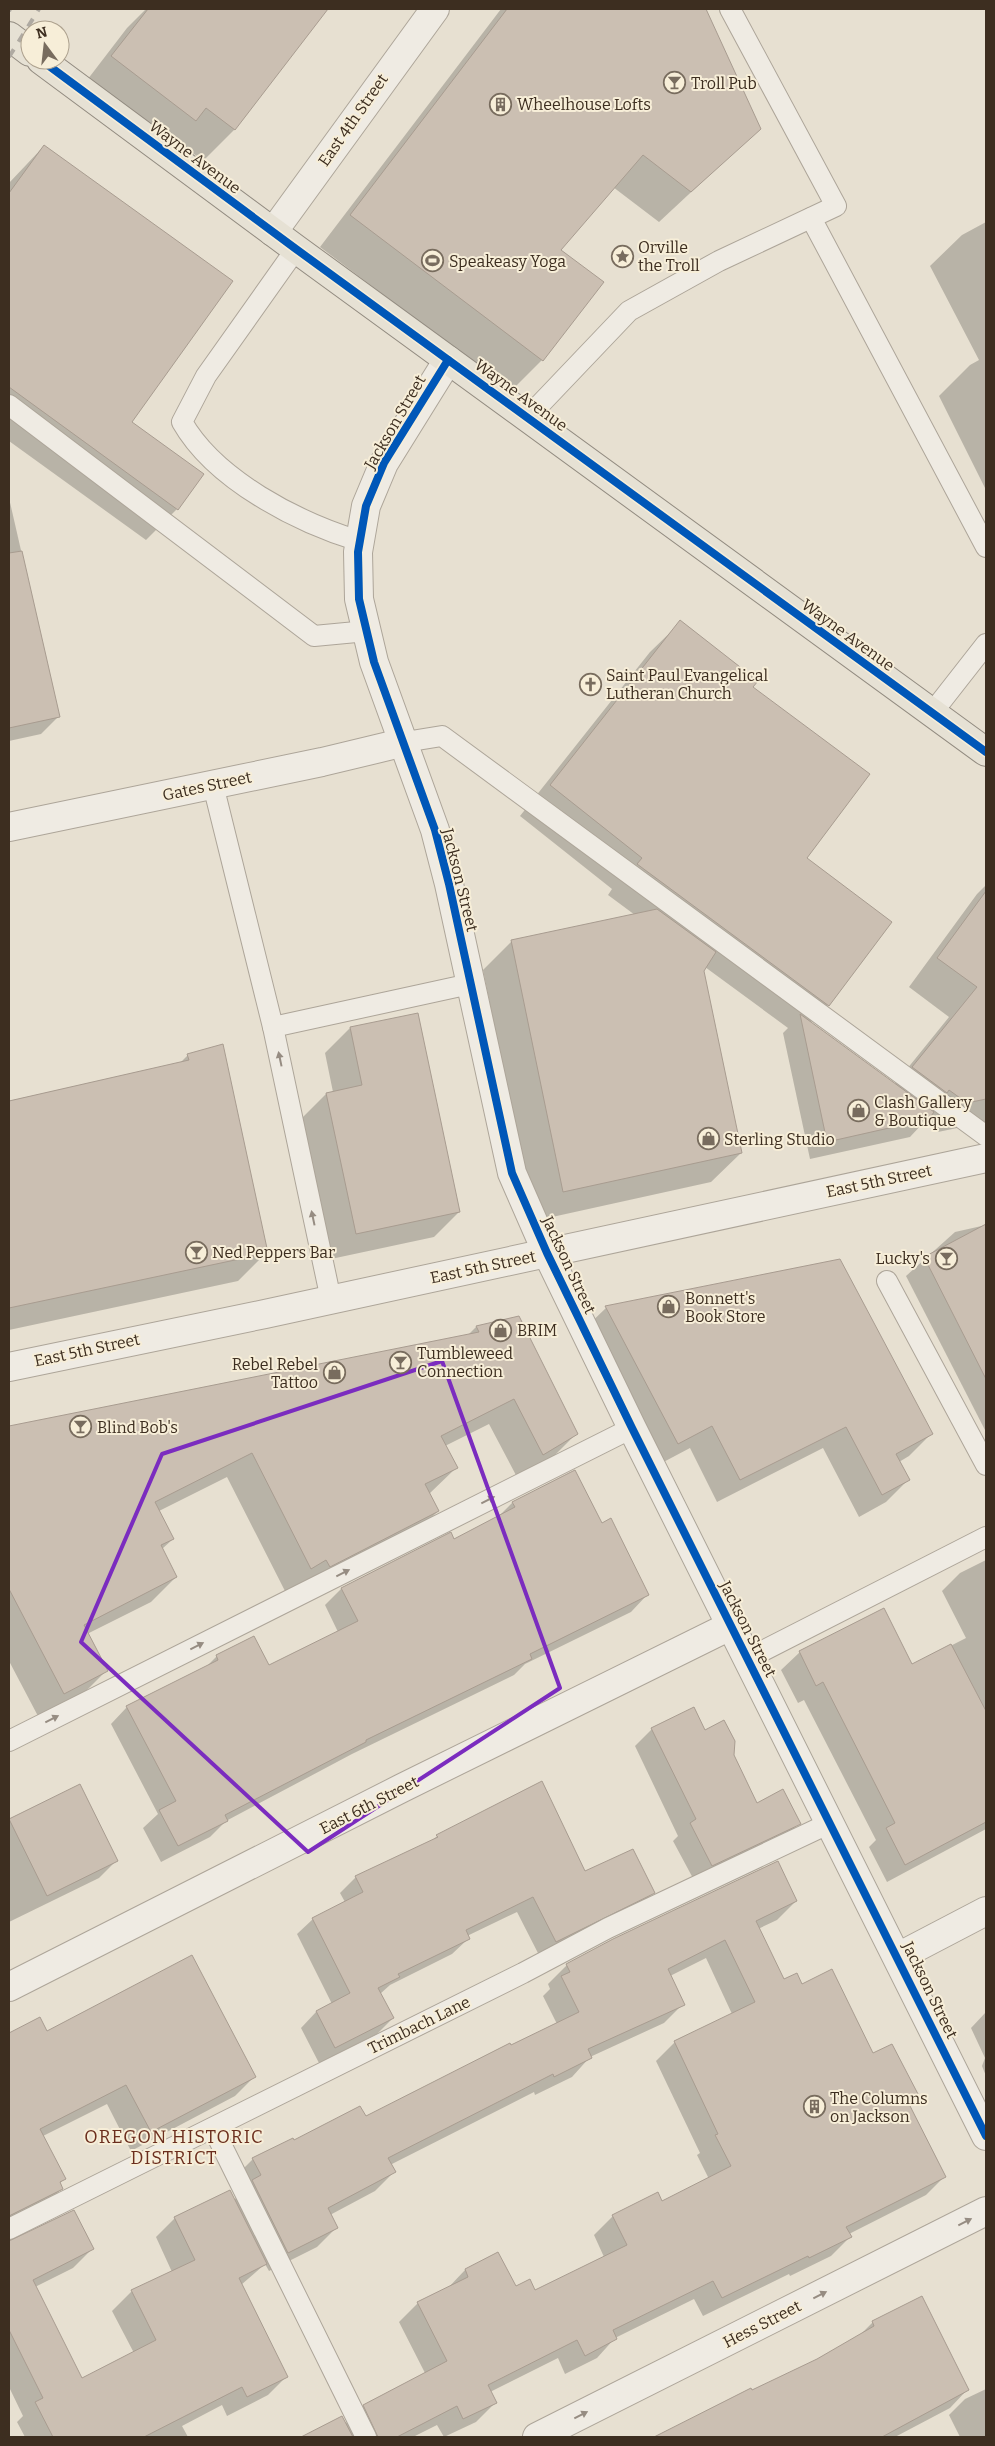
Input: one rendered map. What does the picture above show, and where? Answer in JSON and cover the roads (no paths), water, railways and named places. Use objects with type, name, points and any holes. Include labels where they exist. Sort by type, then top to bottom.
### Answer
[{"type":"main road","points":[[9,36],[20,44]]},
{"type":"main road","name":"Wayne Avenue","points":[[55,70],[296,249],[528,416],[986,752]]},
{"type":"street","name":"East 4th Street","points":[[274,232],[435,9]]},
{"type":"street","name":"Jackson Street","points":[[448,360],[384,463],[366,506],[358,552],[359,598],[374,662],[405,742],[437,839],[449,884],[512,1173],[547,1253],[632,1428],[986,2136]]},
{"type":"street","name":"Gates Street","points":[[9,827],[363,753],[405,742]]},
{"type":"street","name":"East 5th Street","points":[[9,1366],[331,1300],[986,1158]]},
{"type":"street","name":"East 6th Street","points":[[9,1988],[402,1788],[730,1626]]},
{"type":"street","points":[[898,1957],[986,1911]]},
{"type":"street","name":"Hess Street","points":[[537,2437],[986,2211]]},
{"type":"lane","points":[[528,416],[629,311],[719,261],[836,206],[730,9]]},
{"type":"lane","points":[[810,218],[986,547]]},
{"type":"lane","points":[[296,249],[206,376],[182,422],[191,438],[234,480],[331,533],[360,541]]},
{"type":"lane","points":[[9,405],[314,636],[367,630]]},
{"type":"lane","points":[[932,713],[986,644]]},
{"type":"lane","points":[[405,742],[442,736],[986,1136]]},
{"type":"lane","points":[[213,785],[273,1027],[331,1300]]},
{"type":"lane","points":[[273,1027],[470,984]]},
{"type":"lane","points":[[887,1281],[986,1466]]},
{"type":"lane","points":[[9,1741],[632,1428]]},
{"type":"lane","points":[[747,1659],[986,1537]]},
{"type":"lane","name":"Trimbach Lane","points":[[9,2229],[523,1973],[608,1928],[830,1823]]},
{"type":"lane","points":[[212,2128],[366,2437]]},
{"type":"railway","points":[[9,57],[39,9]]},
{"type":"place","name":"Troll Pub","points":[[675,83]]},
{"type":"place","name":"Wheelhouse Lofts","points":[[501,104]]},
{"type":"place","name":"Orville the Troll","points":[[622,256]]},
{"type":"place","name":"Speakeasy Yoga","points":[[433,261]]},
{"type":"place","name":"Saint Paul Evangelical Lutheran Church","points":[[590,684]]},
{"type":"place","name":"Clash Gallery & Boutique","points":[[858,1111]]},
{"type":"place","name":"Sterling Studio","points":[[708,1139]]},
{"type":"place","name":"Ned Peppers Bar","points":[[196,1252]]},
{"type":"place","name":"Lucky's","points":[[946,1258]]},
{"type":"place","name":"Bonnett's Book Store","points":[[669,1307]]},
{"type":"place","name":"BRIM","points":[[501,1330]]},
{"type":"place","name":"Tumbleweed Connection","points":[[401,1362]]},
{"type":"place","name":"Rebel Rebel Tattoo","points":[[334,1373]]},
{"type":"place","name":"Blind Bob's","points":[[81,1427]]},
{"type":"place","name":"The Columns on Jackson","points":[[814,2107]]},
{"type":"district","name":"OREGON HISTORIC DISTRICT","points":[[174,2147]]}]
